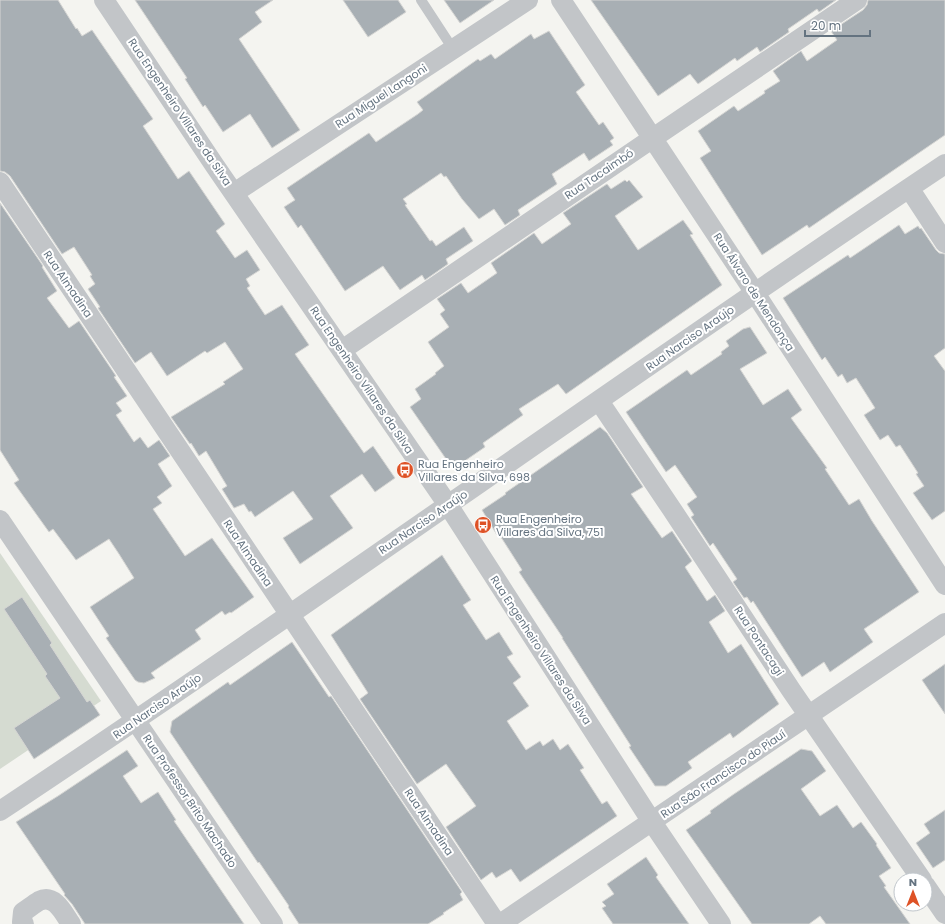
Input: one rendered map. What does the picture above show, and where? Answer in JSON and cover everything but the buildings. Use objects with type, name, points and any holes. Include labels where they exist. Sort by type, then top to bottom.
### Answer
[{"type":"street","name":"Rua Engenheiro Villares da Silva","points":[[104,0],[234,193],[448,505],[652,822],[721,924]]},
{"type":"street","name":"Rua Miguel Langoni","points":[[234,193],[528,0]]},
{"type":"street","name":"Rua Álvaro de Mendonça","points":[[561,0],[756,293],[945,585]]},
{"type":"street","name":"Rua Tacaimbó","points":[[342,350],[857,0]]},
{"type":"street","name":"Rua Narciso Araújo","points":[[0,811],[136,721],[289,614],[945,164]]},
{"type":"street","name":"Rua Almadina","points":[[0,182],[497,924]]},
{"type":"street","points":[[910,188],[945,243]]},
{"type":"street","name":"Rua Pontacagi","points":[[599,401],[808,715],[916,872]]},
{"type":"street","name":"Rua Professor Brito Machado","points":[[0,520],[273,924]]},
{"type":"street","name":"Rua São Francisco do Piauí","points":[[500,924],[945,623]]},
{"type":"street","points":[[933,897],[945,914]]},
{"type":"street","points":[[24,924],[22,922],[23,912],[40,900],[46,899],[52,900],[59,905],[71,924]]},
{"type":"lane","points":[[421,0],[453,49]]},
{"type":"shaded area","points":[[0,553],[101,701],[0,769]]},
{"type":"place","name":"Rua Engenheiro Villares da Silva, 698","points":[[405,470]]},
{"type":"place","name":"Rua Engenheiro Villares da Silva, 751","points":[[483,525]]}]
